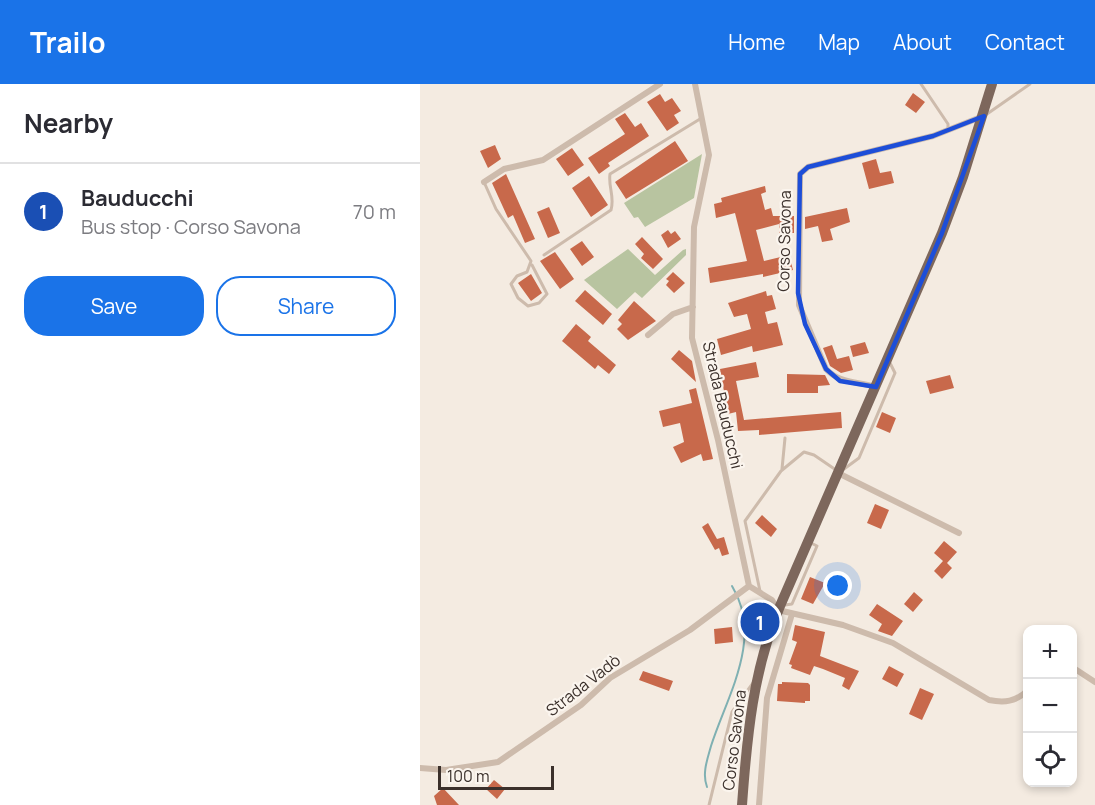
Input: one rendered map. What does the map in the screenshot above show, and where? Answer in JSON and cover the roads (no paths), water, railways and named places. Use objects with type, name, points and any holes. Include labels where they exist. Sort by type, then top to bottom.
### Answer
[{"type":"main road","name":"Corso Savona","points":[[742,805],[750,711],[757,676],[779,608],[942,233],[984,116],[992,84]]},
{"type":"street","points":[[484,183],[504,169],[543,160],[660,84]]},
{"type":"street","name":"Strada Bauducchi","points":[[695,84],[709,155],[694,226],[693,339],[749,586]]},
{"type":"street","name":"Corso Savona","points":[[876,387],[858,381],[840,381],[832,375],[826,369],[805,324],[798,293],[800,174],[808,167],[948,131],[984,116]]},
{"type":"street","points":[[648,335],[673,314],[693,307]]},
{"type":"street","points":[[838,473],[959,533]]},
{"type":"street","points":[[749,586],[772,600],[779,608],[792,614],[843,625],[893,643],[989,700],[1002,703],[1012,701],[1023,693]]},
{"type":"street","name":"Strada Vadò","points":[[420,768],[446,770],[498,762],[581,705],[610,678],[690,630],[749,586]]},
{"type":"street","name":"Corso Savona","points":[[759,805],[767,698],[792,614]]},
{"type":"street","points":[[1077,670],[1095,682]]},
{"type":"lane","points":[[921,84],[948,124],[948,131]]},
{"type":"lane","points":[[984,116],[1030,84]]},
{"type":"lane","points":[[544,255],[611,210],[614,201],[608,183],[610,174],[703,117]]},
{"type":"lane","points":[[484,183],[496,210],[532,265],[547,294],[539,303],[528,306],[518,298],[511,284],[517,276],[527,272],[532,265]]},
{"type":"lane","points":[[760,593],[745,521],[782,471],[804,452],[834,466],[838,473],[859,458],[895,373],[888,358]]},
{"type":"lane","points":[[782,471],[785,438]]},
{"type":"lane","points":[[734,518],[745,521]]},
{"type":"lane","points":[[709,805],[732,712],[757,676]]},
{"type":"waterway","points":[[707,787],[705,772],[708,756],[740,667],[744,646],[741,606],[732,586]]},
{"type":"waterway","points":[[745,631],[757,603]]},
{"type":"place","name":"Bauducchi","points":[[760,622]]}]
